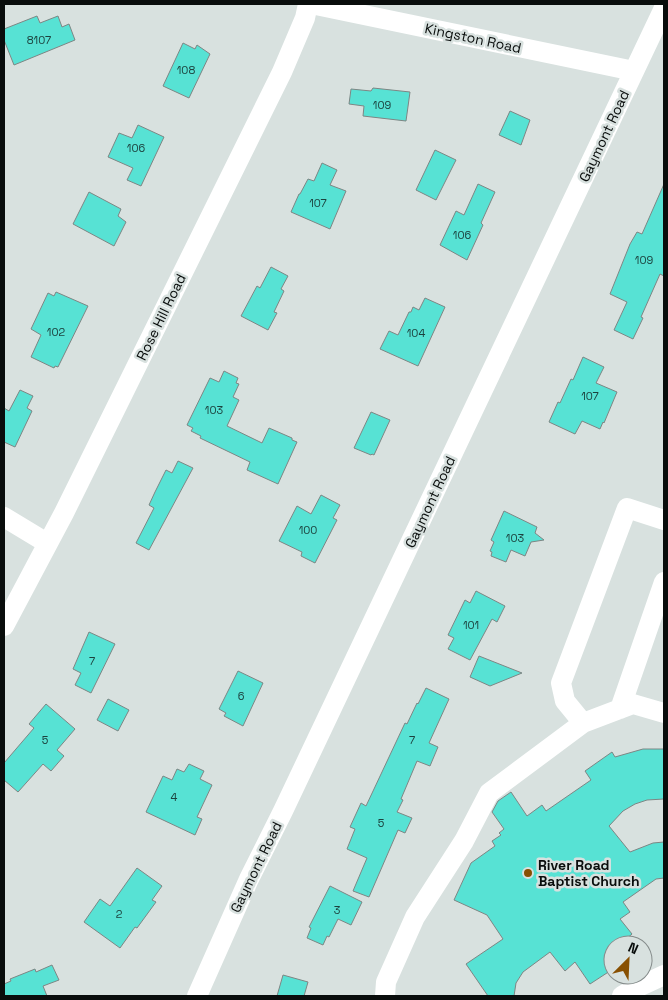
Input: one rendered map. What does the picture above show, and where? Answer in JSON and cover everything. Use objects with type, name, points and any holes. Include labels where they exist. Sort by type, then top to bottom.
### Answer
[{"type":"street","name":"Kingston Road","points":[[310,4],[634,71]]},
{"type":"street","name":"Rose Hill Road","points":[[4,626],[68,505],[282,72],[310,4]]},
{"type":"street","name":"Gaymont Road","points":[[197,996],[249,879],[664,8]]},
{"type":"street","points":[[583,723],[566,701],[561,683],[627,508],[664,520]]},
{"type":"street","points":[[4,518],[47,543]]},
{"type":"street","points":[[620,709],[664,582]]},
{"type":"street","points":[[384,996],[386,982],[415,917],[464,841],[489,793],[583,723],[633,704],[664,713]]},
{"type":"street","points":[[622,996],[664,975]]},
{"type":"building","points":[[37,16],[40,23],[58,16],[62,27],[69,24],[75,40],[14,65],[4,40],[4,29]]},
{"type":"building","points":[[183,43],[195,49],[197,45],[210,54],[189,98],[163,86]]},
{"type":"building","points":[[373,88],[410,92],[406,121],[363,116],[364,106],[349,104],[351,89],[371,91]]},
{"type":"building","points":[[510,111],[530,120],[521,145],[499,135]]},
{"type":"building","points":[[138,125],[164,137],[141,186],[127,180],[133,168],[108,157],[119,133],[132,138]]},
{"type":"building","points":[[435,150],[456,160],[436,200],[416,190]]},
{"type":"building","points":[[322,163],[337,170],[330,185],[346,191],[330,229],[291,212],[308,179],[314,181]]},
{"type":"building","points":[[478,184],[495,192],[467,260],[440,245],[456,211],[464,215]]},
{"type":"building","points":[[664,184],[664,276],[660,274],[633,339],[614,330],[627,302],[610,294],[630,244],[637,232],[642,234]]},
{"type":"building","points":[[89,192],[121,209],[118,216],[126,222],[114,246],[73,224]]},
{"type":"building","points":[[271,267],[288,276],[281,289],[284,291],[274,312],[277,313],[268,330],[241,316],[257,286],[260,288]]},
{"type":"building","points":[[56,292],[88,306],[58,367],[55,366],[54,368],[31,357],[41,335],[31,329],[48,293],[54,296]]},
{"type":"building","points":[[425,298],[445,307],[418,366],[380,349],[389,331],[398,335],[409,312],[411,312],[413,307],[419,310]]},
{"type":"building","points":[[583,357],[604,367],[596,383],[617,392],[600,429],[582,421],[575,434],[549,422],[571,379],[573,380]]},
{"type":"building","points":[[224,371],[238,378],[236,383],[239,384],[233,397],[239,400],[227,426],[262,443],[269,428],[297,442],[278,484],[247,470],[250,462],[200,438],[201,436],[191,431],[193,428],[187,425],[210,378],[219,382]]},
{"type":"building","points":[[20,390],[33,396],[27,408],[32,411],[15,447],[4,442],[4,408],[9,411]]},
{"type":"building","points":[[371,412],[390,420],[374,455],[354,448]]},
{"type":"building","points":[[178,461],[193,468],[149,550],[136,543],[154,508],[149,505],[166,470],[172,473]]},
{"type":"building","points":[[321,495],[340,505],[333,518],[337,520],[315,563],[301,556],[302,552],[279,541],[297,506],[311,514]]},
{"type":"building","points":[[504,511],[537,527],[535,533],[544,540],[531,542],[525,556],[511,550],[506,562],[491,556],[492,552],[490,551],[494,542],[491,540]]},
{"type":"building","points":[[476,591],[505,606],[497,622],[492,619],[470,660],[448,649],[454,638],[448,635],[465,600],[470,603]]},
{"type":"building","points":[[89,632],[115,644],[91,693],[75,685],[81,673],[73,669]]},
{"type":"building","points":[[479,656],[522,673],[490,686],[470,677]]},
{"type":"building","points":[[238,671],[263,683],[243,726],[224,716],[226,713],[219,709]]},
{"type":"building","points":[[426,688],[449,699],[429,743],[438,747],[430,766],[417,761],[397,812],[412,818],[405,833],[398,830],[369,897],[353,891],[367,858],[347,849],[355,829],[350,827],[361,803],[366,806],[405,723],[407,724]]},
{"type":"building","points":[[108,699],[129,710],[118,731],[97,720]]},
{"type":"building","points":[[46,704],[75,729],[57,750],[64,756],[51,771],[43,764],[18,792],[4,780],[4,763],[34,728],[29,724]]},
{"type":"building","name":"River Road Baptist Church","points":[[643,749],[664,749],[664,799],[647,800],[635,804],[623,811],[609,826],[630,852],[653,843],[664,842],[664,878],[656,879],[623,902],[630,912],[620,919],[632,934],[603,935],[603,976],[590,984],[575,962],[565,971],[550,952],[523,972],[516,983],[514,996],[488,996],[466,964],[503,939],[487,915],[454,900],[471,863],[495,846],[492,841],[501,835],[499,833],[504,829],[492,812],[498,801],[511,792],[527,816],[542,805],[546,811],[591,780],[585,771],[612,752],[615,757]]},
{"type":"building","points":[[189,764],[204,771],[200,779],[212,785],[197,817],[202,819],[195,835],[146,812],[163,776],[172,780],[177,769],[184,772]]},
{"type":"building","points":[[137,868],[162,886],[152,900],[156,902],[120,948],[84,922],[100,899],[110,906]]},
{"type":"building","points":[[330,886],[362,902],[351,925],[338,919],[323,945],[307,938],[311,928],[309,927]]},
{"type":"building","points":[[52,965],[59,980],[43,986],[47,996],[4,996],[4,984],[11,981],[10,979],[35,969],[36,972]]},
{"type":"building","points":[[283,975],[308,982],[304,996],[277,996]]},
{"type":"place","name":"River Road Baptist Church","points":[[528,873]]}]
